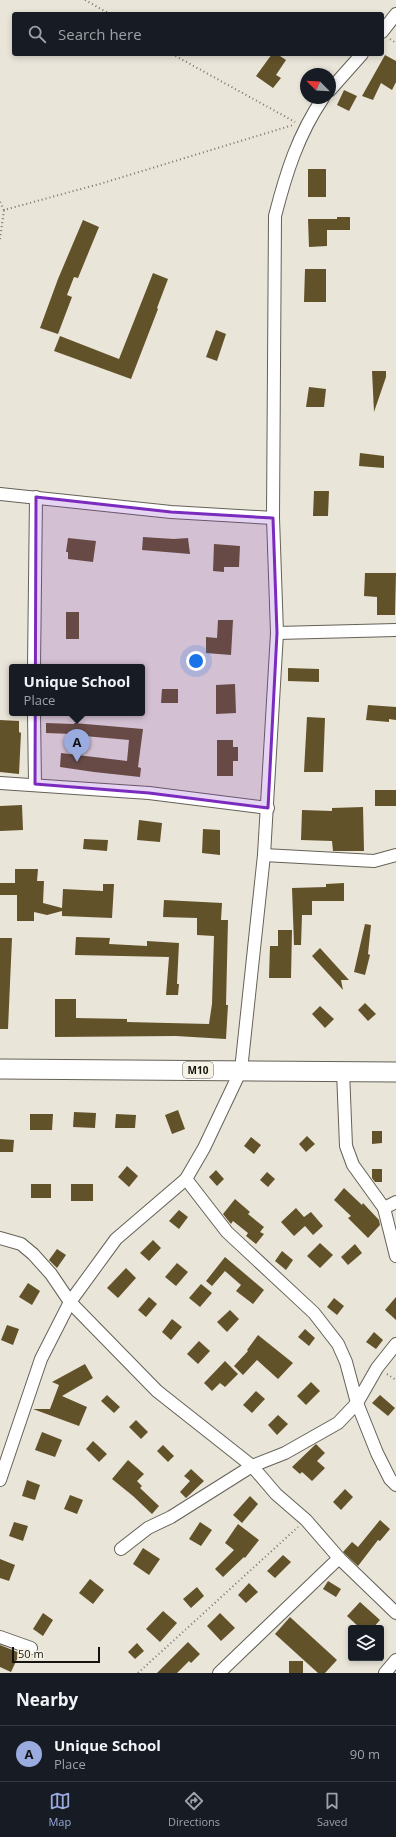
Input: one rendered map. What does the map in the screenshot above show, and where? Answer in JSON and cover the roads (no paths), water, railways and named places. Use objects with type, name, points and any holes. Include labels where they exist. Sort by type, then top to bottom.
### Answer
[{"type":"main road","name":"M10","points":[[0,1069],[396,1072]]},
{"type":"street","points":[[384,29],[396,14]]},
{"type":"street","points":[[336,83],[360,56]]},
{"type":"street","points":[[0,1480],[42,1359],[70,1302],[116,1239],[186,1179],[204,1148],[242,1070],[268,808],[277,633],[273,518],[275,216],[285,175],[308,120],[319,104]]},
{"type":"street","points":[[0,494],[171,512],[273,518]]},
{"type":"street","points":[[34,664],[36,497]]},
{"type":"street","points":[[277,633],[396,630]]},
{"type":"street","points":[[34,716],[35,784]]},
{"type":"street","points":[[0,782],[149,793],[268,808]]},
{"type":"street","points":[[264,855],[374,861],[396,855]]},
{"type":"street","points":[[343,1071],[346,1146],[353,1166],[384,1208],[396,1256]]},
{"type":"street","points":[[186,1179],[227,1232],[314,1313],[338,1344],[346,1362],[357,1403],[377,1453],[390,1478],[396,1485]]},
{"type":"street","points":[[384,1208],[396,1202]]},
{"type":"street","points":[[0,1238],[21,1244],[33,1254],[51,1274],[70,1302],[157,1391],[252,1466],[276,1494],[306,1520],[339,1558],[396,1613]]},
{"type":"street","points":[[121,1549],[148,1528],[171,1517],[252,1466],[285,1453],[338,1423],[357,1403],[377,1368],[396,1344]]},
{"type":"street","points":[[218,1673],[339,1558]]},
{"type":"street","points":[[0,1637],[31,1648]]},
{"type":"street","points":[[385,1673],[396,1660]]},
{"type":"place","name":"Unique School","points":[[77,762]]}]
